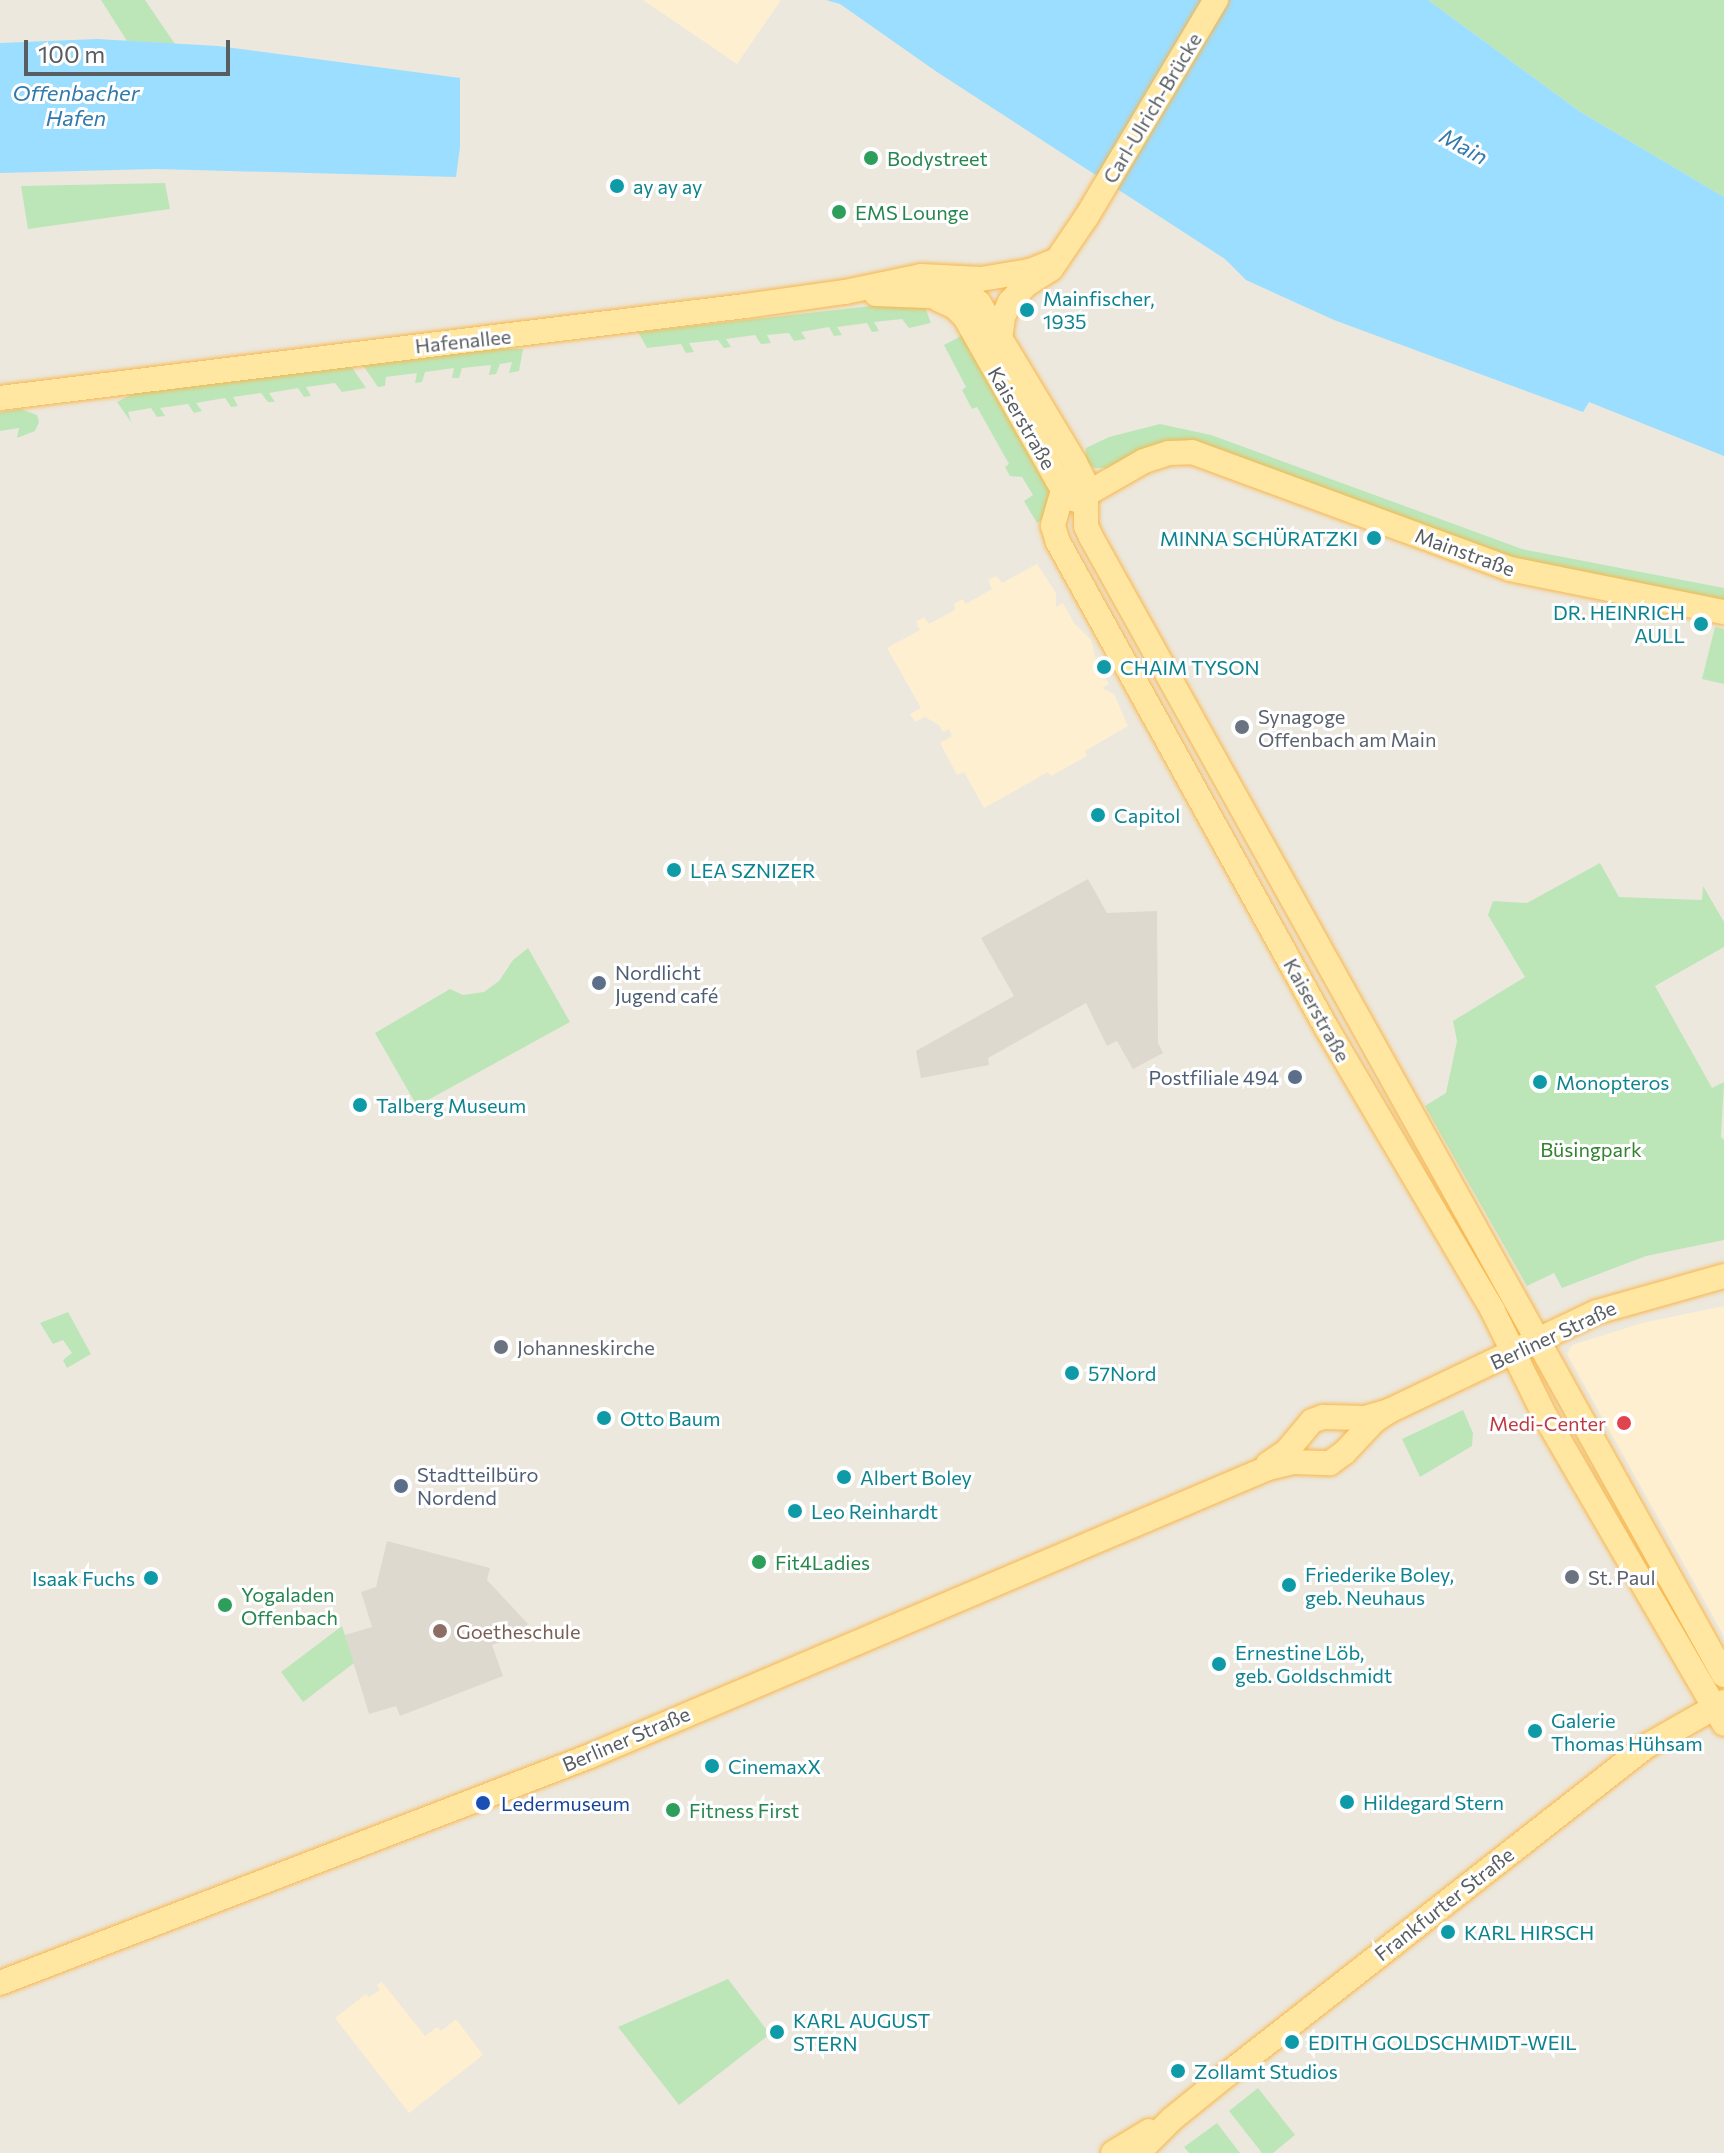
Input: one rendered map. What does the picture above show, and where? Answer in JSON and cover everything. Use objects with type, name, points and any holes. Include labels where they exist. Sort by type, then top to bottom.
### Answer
[{"type":"main road","name":"Carl-Ulrich-Brücke","points":[[1057,260],[1087,216],[1216,0]]},
{"type":"main road","points":[[1000,339],[1005,311],[1027,284],[1042,277],[1057,260]]},
{"type":"main road","points":[[972,297],[1057,260]]},
{"type":"main road","name":"Hafenallee","points":[[0,398],[36,391],[80,390],[845,292],[944,288],[972,297],[1027,284]]},
{"type":"main road","name":"Kaiserstraße","points":[[944,288],[955,307],[972,297]]},
{"type":"main road","name":"Kaiserstraße","points":[[972,297],[1075,463],[1080,503]]},
{"type":"main road","name":"Kaiserstraße","points":[[972,297],[1080,503],[1724,1675]]},
{"type":"main road","name":"Hafenallee","points":[[0,405],[44,402],[80,390]]},
{"type":"main road","name":"Mainstraße","points":[[1080,503],[1126,471],[1169,453],[1192,452],[1510,569],[1724,612]]},
{"type":"main road","name":"Mainstraße","points":[[1080,503],[1104,501],[1170,465],[1189,460],[1214,460]]},
{"type":"main road","name":"Mainstraße","points":[[1075,463],[1100,474],[1126,471]]},
{"type":"main road","name":"Kaiserstraße","points":[[1080,503],[1055,516],[1053,529],[1058,542],[1411,1176],[1493,1311],[1545,1416],[1721,1711]]},
{"type":"main road","name":"Berliner Straße","points":[[1245,1477],[1286,1452],[1312,1421],[1333,1417],[1358,1419],[1389,1411],[1537,1338],[1624,1302],[1724,1276]]},
{"type":"main road","name":"Berliner Straße","points":[[0,1983],[590,1756],[1245,1477],[1284,1463],[1330,1463],[1389,1411]]},
{"type":"main road","points":[[1642,1581],[1653,1581],[1666,1567]]},
{"type":"main road","name":"Frankfurter Straße","points":[[1138,2153],[1172,2119],[1645,1747],[1721,1711]]},
{"type":"main road","name":"Frankfurter Straße","points":[[1113,2153],[1172,2119]]},
{"type":"shaded area","points":[[643,0],[781,0],[737,64]]},
{"type":"shaded area","points":[[1037,564],[1056,593],[1056,607],[1063,603],[1074,623],[1091,640],[1097,664],[1109,684],[1102,688],[1114,694],[1128,726],[1085,751],[1087,756],[1051,776],[1048,772],[984,808],[964,772],[957,775],[940,743],[952,736],[949,729],[943,732],[939,725],[925,717],[915,722],[910,714],[921,708],[887,648],[920,630],[916,622],[924,617],[929,624],[955,610],[954,604],[962,599],[966,604],[992,589],[988,580],[996,576],[1002,583]]},
{"type":"shaded area","points":[[1088,879],[1107,913],[1157,911],[1158,1043],[1163,1053],[1133,1069],[1117,1041],[1107,1046],[1086,1003],[988,1058],[989,1065],[921,1078],[916,1051],[1014,996],[981,938]]},
{"type":"shaded area","points":[[1724,1306],[1724,1636],[1567,1354],[1572,1345],[1642,1323]]},
{"type":"shaded area","name":"Goetheschule","points":[[387,1541],[490,1568],[487,1580],[528,1624],[516,1636],[492,1645],[503,1676],[400,1716],[396,1706],[369,1714],[345,1635],[372,1627],[361,1592],[376,1587]]},
{"type":"shaded area","points":[[382,1982],[425,2036],[437,2027],[441,2031],[456,2019],[483,2055],[409,2113],[335,2018],[366,1994],[369,1997],[380,1990],[377,1985]]},
{"type":"green space","points":[[101,0],[145,0],[175,44],[127,41]]},
{"type":"green space","points":[[1428,0],[1724,0],[1724,197],[1579,111]]},
{"type":"green space","points":[[165,183],[170,209],[28,229],[21,186]]},
{"type":"green space","points":[[889,304],[925,307],[931,323],[909,328],[902,319],[874,322],[879,331],[872,332],[867,323],[837,327],[842,335],[834,336],[829,327],[801,332],[806,339],[794,341],[789,333],[767,335],[771,343],[761,344],[755,335],[726,339],[731,347],[724,348],[718,340],[689,343],[694,352],[686,353],[681,344],[647,348],[638,332]]},
{"type":"green space","points":[[963,335],[1052,494],[1044,518],[1037,523],[1024,501],[1033,495],[1022,477],[1010,476],[1005,467],[1009,464],[977,407],[972,409],[962,390],[966,387],[944,345]]},
{"type":"green space","points":[[472,348],[523,349],[519,371],[509,373],[512,362],[500,364],[496,374],[489,375],[491,365],[462,368],[459,378],[452,378],[454,368],[425,372],[422,382],[415,383],[417,373],[386,377],[385,386],[378,387],[360,361]]},
{"type":"green space","points":[[349,363],[366,388],[342,392],[335,383],[306,387],[311,396],[304,397],[298,388],[269,393],[275,402],[268,402],[261,393],[233,397],[238,406],[231,407],[225,398],[196,403],[202,411],[194,413],[188,404],[160,408],[165,416],[157,417],[151,408],[128,412],[131,422],[117,402],[134,393]]},
{"type":"green space","points":[[21,409],[37,415],[39,422],[35,431],[17,438],[19,428],[0,431],[0,412]]},
{"type":"green space","points":[[1160,424],[1211,435],[1522,549],[1724,588],[1724,604],[1516,562],[1187,442],[1109,468],[1094,468],[1085,461],[1086,448],[1109,437]]},
{"type":"green space","points":[[1715,627],[1724,629],[1724,684],[1702,679]]},
{"type":"green space","name":"Büsingpark","points":[[1600,863],[1619,897],[1702,900],[1703,886],[1724,922],[1724,947],[1655,986],[1712,1088],[1724,1082],[1721,1137],[1724,1140],[1724,1240],[1646,1256],[1562,1288],[1554,1273],[1527,1286],[1425,1106],[1446,1093],[1457,1041],[1453,1021],[1525,977],[1488,915],[1493,901],[1527,903]]},
{"type":"green space","points":[[528,948],[570,1022],[417,1106],[375,1033],[450,989],[463,995],[484,992],[499,981],[513,960]]},
{"type":"green space","points":[[68,1312],[91,1354],[67,1368],[63,1360],[72,1353],[63,1340],[53,1344],[40,1323]]},
{"type":"green space","points":[[1463,1410],[1473,1433],[1472,1446],[1420,1477],[1402,1439]]},
{"type":"green space","points":[[342,1626],[354,1663],[303,1702],[281,1672]]},
{"type":"green space","points":[[728,1979],[770,2034],[679,2105],[618,2027]]},
{"type":"green space","points":[[1258,2088],[1295,2135],[1273,2153],[1262,2153],[1229,2111]]},
{"type":"green space","points":[[1217,2123],[1240,2153],[1189,2153],[1184,2147]]},
{"type":"water","name":"Main","points":[[826,0],[1428,0],[1579,111],[1724,197],[1724,456],[1589,402],[1583,412],[1334,320],[1246,280],[1225,259],[937,72],[840,4]]},
{"type":"water","name":"Offenbacher Hafen","points":[[97,39],[218,46],[460,78],[460,147],[456,177],[156,169],[0,173],[0,43]]},
{"type":"place","name":"Bodystreet","points":[[871,158]]},
{"type":"place","name":"ay ay ay","points":[[617,186]]},
{"type":"place","name":"EMS Lounge","points":[[839,212]]},
{"type":"place","name":"Mainfischer, 1935","points":[[1027,310]]},
{"type":"place","name":"MINNA SCHÜRATZKI","points":[[1374,538]]},
{"type":"place","name":"DR. HEINRICH AULL","points":[[1701,624]]},
{"type":"place","name":"CHAIM TYSON","points":[[1104,667]]},
{"type":"place","name":"Synagoge Offenbach am Main","points":[[1242,727]]},
{"type":"place","name":"Capitol","points":[[1098,815]]},
{"type":"place","name":"LEA SZNIZER","points":[[674,870]]},
{"type":"place","name":"Nordlicht Jugend café","points":[[599,983]]},
{"type":"place","name":"Postfiliale 494","points":[[1295,1077]]},
{"type":"place","name":"Monopteros","points":[[1540,1082]]},
{"type":"place","name":"Talberg Museum","points":[[360,1105]]},
{"type":"place","name":"Johanneskirche","points":[[501,1347]]},
{"type":"place","name":"57Nord","points":[[1072,1373]]},
{"type":"place","name":"Otto Baum","points":[[604,1418]]},
{"type":"place","name":"Medi-Center","points":[[1624,1423]]},
{"type":"place","name":"Albert Boley","points":[[844,1477]]},
{"type":"place","name":"Stadtteilbüro Nordend","points":[[401,1486]]},
{"type":"place","name":"Leo Reinhardt","points":[[795,1511]]},
{"type":"place","name":"Fit4Ladies","points":[[759,1562]]},
{"type":"place","name":"St. Paul","points":[[1572,1577]]},
{"type":"place","name":"Isaak Fuchs","points":[[151,1578]]},
{"type":"place","name":"Friederike Boley, geb. Neuhaus","points":[[1289,1585]]},
{"type":"place","name":"Yogaladen Offenbach","points":[[225,1605]]},
{"type":"place","name":"Goetheschule","points":[[440,1631]]},
{"type":"place","name":"Ernestine Löb, geb. Goldschmidt","points":[[1219,1664]]},
{"type":"place","name":"Galerie Thomas Hühsam","points":[[1535,1731]]},
{"type":"place","name":"CinemaxX","points":[[712,1766]]},
{"type":"place","name":"Hildegard Stern","points":[[1347,1802]]},
{"type":"place","name":"Ledermuseum","points":[[483,1803]]},
{"type":"place","name":"Fitness First","points":[[673,1810]]},
{"type":"place","name":"KARL HIRSCH","points":[[1448,1932]]},
{"type":"place","name":"KARL AUGUST STERN","points":[[777,2032]]},
{"type":"place","name":"EDITH GOLDSCHMIDT-WEIL","points":[[1292,2042]]},
{"type":"place","name":"Zollamt Studios","points":[[1178,2071]]}]
